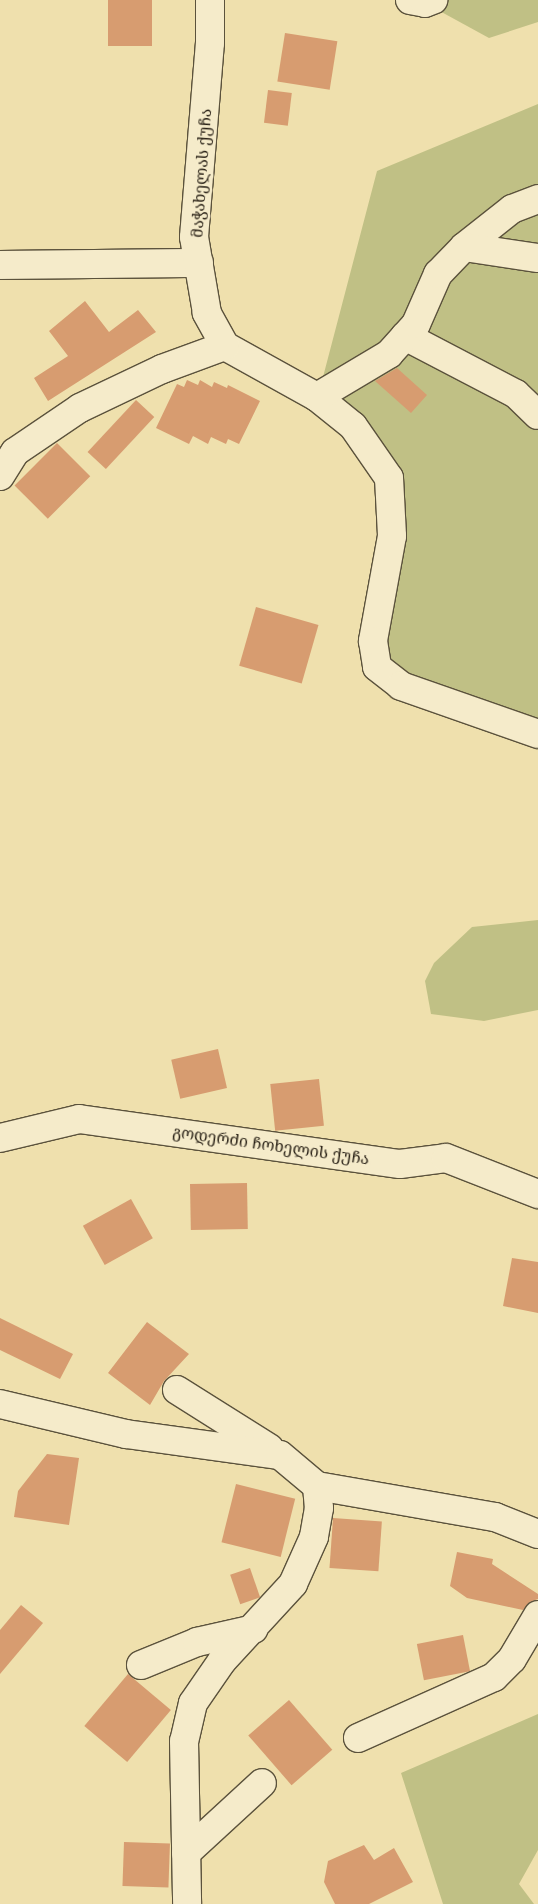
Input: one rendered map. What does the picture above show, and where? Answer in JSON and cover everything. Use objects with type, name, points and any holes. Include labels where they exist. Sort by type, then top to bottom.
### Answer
[{"type":"street","name":"მაჭახელას ქუჩა","points":[[210,0],[210,43],[194,237],[207,313],[225,346]]},
{"type":"street","points":[[410,0],[425,3],[433,0]]},
{"type":"street","points":[[317,397],[389,354],[416,324],[438,274],[464,247],[512,209],[538,199]]},
{"type":"street","points":[[464,247],[538,258]]},
{"type":"street","points":[[0,265],[199,263]]},
{"type":"street","points":[[405,336],[516,394],[538,415]]},
{"type":"street","points":[[0,476],[15,452],[80,408],[162,369],[225,346],[317,397],[352,426],[389,478],[392,536],[373,641],[377,667],[401,686],[538,734]]},
{"type":"street","name":"გოდერძი ჩოხელის ქუჩა","points":[[0,1138],[79,1119],[400,1164],[446,1158],[538,1194]]},
{"type":"street","points":[[177,1390],[302,1470],[317,1486],[495,1518],[538,1534]]},
{"type":"street","points":[[0,1404],[126,1434],[280,1455]]},
{"type":"street","points":[[187,1904],[184,1741],[193,1703],[222,1660],[255,1628],[293,1584],[314,1537],[319,1508],[317,1486]]},
{"type":"street","points":[[358,1738],[494,1677],[512,1659],[538,1615]]},
{"type":"street","points":[[141,1665],[197,1642],[255,1628]]},
{"type":"street","points":[[186,1853],[262,1783]]},
{"type":"green space","points":[[433,0],[538,0],[538,22],[489,38],[425,3]]},
{"type":"green space","points":[[538,104],[538,734],[377,667],[389,478],[323,377],[377,171]]},
{"type":"green space","points":[[538,920],[538,1010],[484,1021],[431,1014],[425,981],[434,963],[472,927]]},
{"type":"green space","points":[[538,1714],[538,1850],[519,1884],[534,1904],[443,1904],[401,1773]]},
{"type":"building","points":[[108,0],[152,0],[152,46],[108,46]]},
{"type":"building","points":[[285,33],[337,41],[330,90],[277,81]]},
{"type":"building","points":[[268,90],[292,93],[288,126],[264,123]]},
{"type":"building","points":[[85,301],[109,332],[138,310],[156,332],[48,401],[34,378],[68,356],[49,331]]},
{"type":"building","points":[[397,368],[427,395],[411,413],[375,381]]},
{"type":"building","points":[[187,380],[198,385],[200,380],[212,387],[214,382],[227,388],[228,385],[260,401],[239,444],[228,439],[226,444],[211,437],[208,444],[193,436],[189,444],[156,428],[177,384],[184,387]]},
{"type":"building","points":[[136,400],[154,417],[106,469],[88,452]]},
{"type":"building","points":[[57,443],[90,476],[48,519],[15,485]]},
{"type":"building","points":[[256,607],[318,625],[302,684],[239,666]]},
{"type":"building","points":[[218,1049],[227,1088],[180,1099],[171,1060]]},
{"type":"building","points":[[319,1079],[324,1126],[275,1131],[270,1084]]},
{"type":"building","points":[[247,1183],[248,1229],[191,1230],[190,1184]]},
{"type":"building","points":[[131,1199],[153,1238],[105,1265],[83,1226]]},
{"type":"building","points":[[512,1258],[538,1262],[538,1313],[503,1306]]},
{"type":"building","points":[[0,1318],[73,1354],[60,1379],[0,1350]]},
{"type":"building","points":[[147,1322],[189,1354],[164,1381],[150,1405],[108,1373]]},
{"type":"building","points":[[47,1454],[79,1458],[69,1525],[14,1517],[18,1491]]},
{"type":"building","points":[[236,1484],[295,1499],[281,1557],[221,1542]]},
{"type":"building","points":[[333,1518],[382,1521],[378,1571],[330,1568]]},
{"type":"building","points":[[457,1552],[493,1559],[492,1564],[538,1594],[538,1599],[530,1602],[523,1610],[467,1598],[450,1586]]},
{"type":"building","points":[[250,1568],[260,1597],[240,1604],[230,1575]]},
{"type":"building","points":[[21,1605],[43,1623],[0,1674],[0,1630]]},
{"type":"building","points":[[463,1635],[470,1671],[424,1680],[417,1644]]},
{"type":"building","points":[[128,1674],[171,1710],[127,1762],[84,1726]]},
{"type":"building","points":[[289,1700],[332,1750],[292,1785],[248,1735]]},
{"type":"building","points":[[124,1842],[170,1844],[168,1888],[122,1886]]},
{"type":"building","points":[[364,1845],[374,1860],[394,1848],[413,1882],[369,1904],[335,1904],[324,1882],[328,1861]]}]
